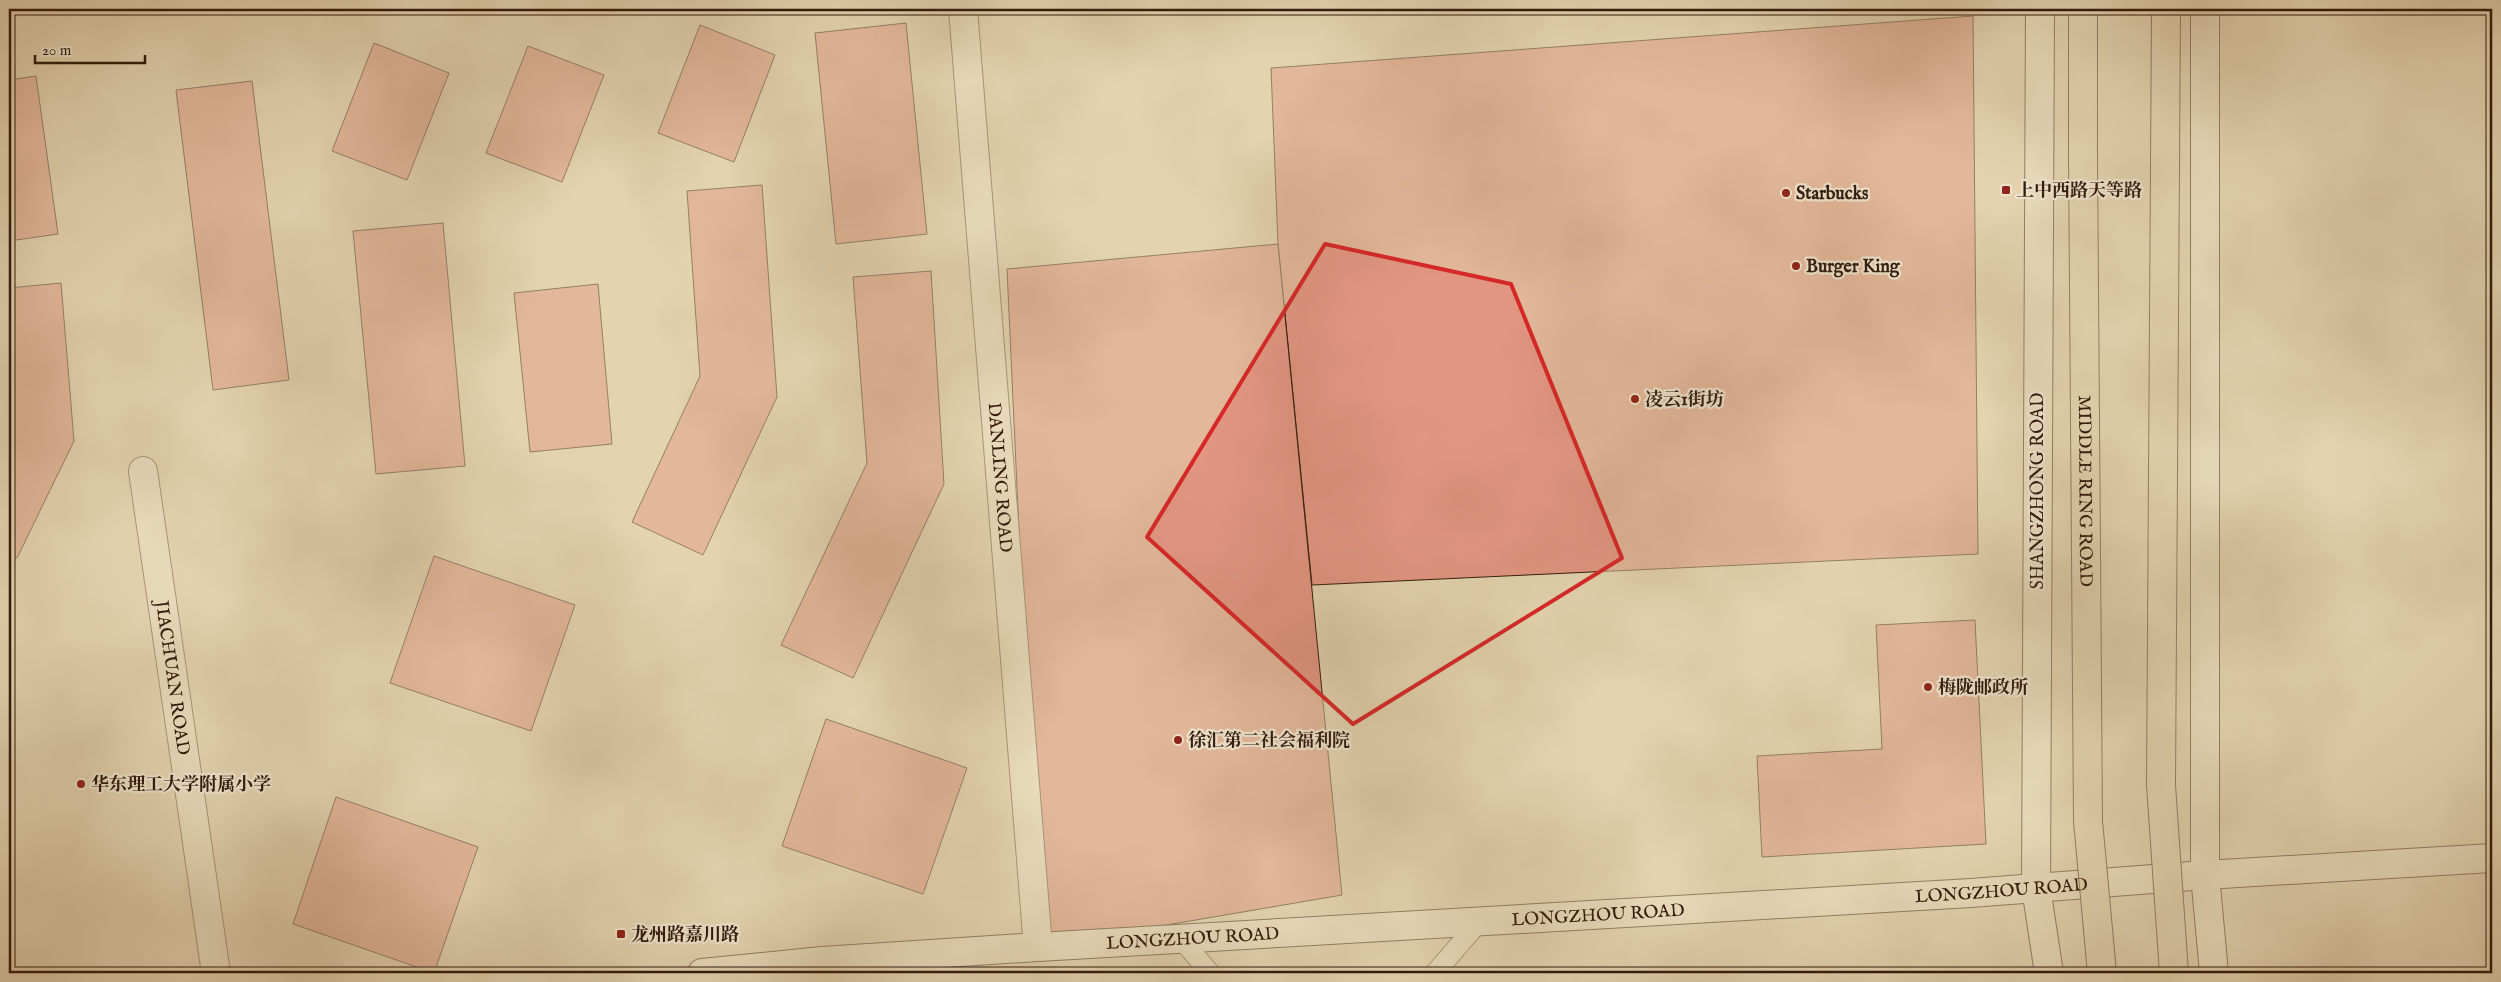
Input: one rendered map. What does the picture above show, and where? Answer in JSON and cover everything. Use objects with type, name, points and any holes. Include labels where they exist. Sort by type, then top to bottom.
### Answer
[{"type":"highway","name":"MIDDLE RING ROAD","points":[[2084,9],[2083,165],[2088,820],[2102,973]]},
{"type":"highway","points":[[2166,9],[2161,785],[2174,973]]},
{"type":"street","name":"DANLING ROAD","points":[[963,9],[1038,947]]},
{"type":"street","name":"SHANGZHONG ROAD","points":[[2040,9],[2036,888],[2049,973]]},
{"type":"street","points":[[2205,9],[2205,875],[2214,973]]},
{"type":"street","name":"JIACHUAN ROAD","points":[[143,471],[216,973]]},
{"type":"street","name":"LONGZHOU ROAD","points":[[702,973],[822,961],[1038,947],[2036,888],[2205,875],[2492,858]]},
{"type":"lane","points":[[1435,973],[1480,922]]},
{"type":"lane","points":[[1181,939],[1210,973]]},
{"type":"highlighted area","points":[[1325,244],[1511,284],[1622,558],[1353,724],[1147,537]]},
{"type":"building","name":"凌云1街坊","points":[[1973,16],[1978,554],[1312,585],[1278,244],[1271,68]]},
{"type":"building","points":[[906,23],[927,234],[836,244],[815,33]]},
{"type":"building","points":[[700,25],[775,55],[734,162],[658,133]]},
{"type":"building","points":[[374,43],[449,73],[407,180],[332,151]]},
{"type":"building","points":[[528,46],[604,75],[562,182],[486,153]]},
{"type":"building","points":[[36,76],[58,234],[9,241],[9,80]]},
{"type":"building","points":[[252,81],[289,380],[213,390],[176,90]]},
{"type":"building","points":[[762,185],[777,397],[703,555],[632,522],[700,376],[687,191]]},
{"type":"building","points":[[443,223],[465,466],[376,474],[353,231]]},
{"type":"building","name":"徐汇第二社会福利院","points":[[1278,244],[1342,895],[1038,947],[1007,269]]},
{"type":"building","points":[[931,271],[944,484],[853,678],[781,645],[867,463],[853,277]]},
{"type":"building","points":[[61,283],[74,441],[17,558],[9,554],[9,288]]},
{"type":"building","points":[[598,284],[612,444],[530,452],[514,293]]},
{"type":"building","points":[[434,556],[575,605],[531,731],[390,683]]},
{"type":"building","name":"梅陇邮政所","points":[[1975,620],[1986,844],[1762,857],[1757,756],[1882,749],[1876,625]]},
{"type":"building","points":[[826,719],[967,768],[923,894],[782,846]]},
{"type":"building","points":[[336,797],[478,847],[434,973],[293,924]]},
{"type":"place","name":"上中西路天等路","points":[[2006,190]]},
{"type":"place","name":"Starbucks","points":[[1786,193]]},
{"type":"place","name":"Burger King","points":[[1796,266]]},
{"type":"place","name":"凌云1街坊","points":[[1635,399]]},
{"type":"place","name":"梅陇邮政所","points":[[1928,687]]},
{"type":"place","name":"徐汇第二社会福利院","points":[[1178,740]]},
{"type":"place","name":"华东理工大学附属小学","points":[[81,784]]},
{"type":"place","name":"龙州路嘉川路","points":[[621,934]]}]
